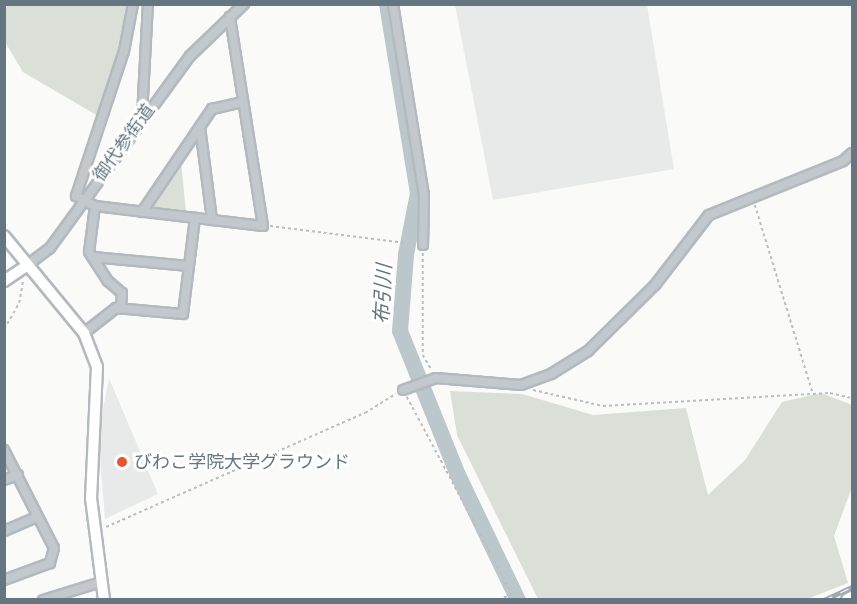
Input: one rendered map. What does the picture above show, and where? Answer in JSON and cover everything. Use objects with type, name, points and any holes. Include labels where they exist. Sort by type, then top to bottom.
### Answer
[{"type":"street","points":[[133,4],[124,51],[76,196],[95,206],[263,226],[230,17]]},
{"type":"street","points":[[142,118],[148,4]]},
{"type":"street","name":"御代参街道","points":[[4,281],[50,248],[142,118],[190,56],[244,4]]},
{"type":"street","points":[[393,4],[424,195],[423,245]]},
{"type":"street","points":[[142,212],[212,109],[242,102]]},
{"type":"street","points":[[200,127],[212,220]]},
{"type":"street","points":[[403,390],[434,379],[521,385],[588,351],[655,285],[709,215],[752,195],[843,161],[852,153]]},
{"type":"street","points":[[95,206],[93,257],[122,293],[121,309]]},
{"type":"street","points":[[84,333],[121,309],[183,314],[195,218]]},
{"type":"street","points":[[4,236],[26,266],[84,333],[97,367],[98,387],[91,477],[94,533],[104,600]]},
{"type":"street","points":[[93,257],[189,266]]},
{"type":"street","points":[[4,450],[54,548],[50,563],[4,580]]},
{"type":"street","points":[[4,480],[18,475]]},
{"type":"street","points":[[4,531],[37,517]]},
{"type":"street","points":[[43,600],[101,582]]},
{"type":"path","points":[[752,195],[813,394]]},
{"type":"path","points":[[263,226],[423,245],[423,355],[434,379]]},
{"type":"path","points":[[4,329],[19,303],[23,280]]},
{"type":"path","points":[[521,385],[550,397],[603,406],[813,394],[852,398]]},
{"type":"path","points":[[94,533],[365,413],[403,390],[512,594],[500,600]]},
{"type":"shaded area","points":[[5,4],[127,5],[120,48],[98,116],[23,72],[5,42]]},
{"type":"shaded area","points":[[455,5],[647,5],[674,169],[493,200]]},
{"type":"shaded area","points":[[181,162],[186,212],[153,209],[154,201]]},
{"type":"shaded area","name":"びわこ学院大学グラウンド","points":[[109,378],[158,494],[105,519],[98,434]]},
{"type":"shaded area","points":[[450,391],[522,394],[593,415],[686,408],[708,495],[745,460],[782,402],[821,393],[852,405],[852,487],[834,536],[848,583],[807,599],[538,599],[457,435]]},
{"type":"waterway","name":"布引川","points":[[387,4],[418,193],[406,255],[400,331],[458,475],[518,600]]},
{"type":"railway","points":[[824,600],[852,587]]},
{"type":"place","name":"びわこ学院大学グラウンド","points":[[122,462]]}]
